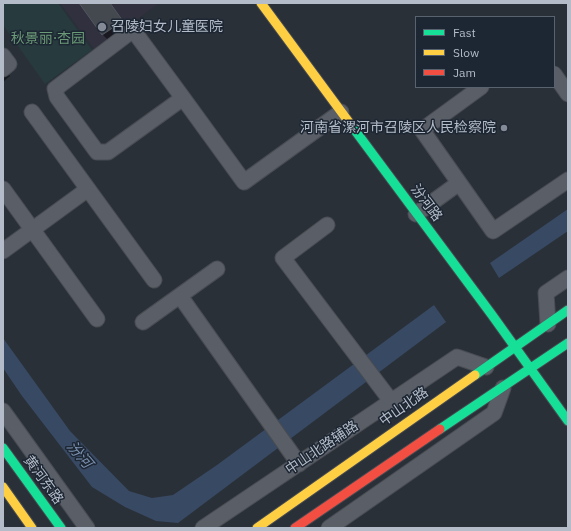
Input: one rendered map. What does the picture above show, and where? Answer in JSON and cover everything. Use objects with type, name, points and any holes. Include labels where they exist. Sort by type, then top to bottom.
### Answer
[{"type":"main road","name":"汾河路","points":[[261,3],[568,421]]},
{"type":"main road","name":"中山北路","points":[[257,528],[568,310]]},
{"type":"main road","points":[[295,528],[566,347]]},
{"type":"main road","name":"黄河东路","points":[[3,448],[61,528]]},
{"type":"main road","points":[[3,487],[32,528]]},
{"type":"street","points":[[182,98],[108,152],[97,152],[57,97],[55,89],[133,30],[244,182],[341,112]]},
{"type":"street","points":[[3,56],[9,64],[3,69]]},
{"type":"street","points":[[555,75],[568,94]]},
{"type":"street","points":[[480,88],[422,130],[493,231],[568,180]]},
{"type":"street","points":[[32,112],[154,280]]},
{"type":"street","points":[[416,214],[459,183]]},
{"type":"street","points":[[3,189],[97,319]]},
{"type":"street","points":[[3,251],[88,189]]},
{"type":"street","points":[[327,225],[283,258],[391,401]]},
{"type":"street","points":[[143,322],[217,269]]},
{"type":"street","points":[[548,324],[546,293],[568,278]]},
{"type":"street","points":[[180,296],[298,464]]},
{"type":"street","name":"中山北路辅路","points":[[203,528],[457,357],[486,367]]},
{"type":"street","points":[[329,528],[494,413],[503,388]]},
{"type":"street","points":[[3,411],[87,528]]},
{"type":"shaded area","name":"召陵妇女儿童医院","points":[[60,3],[159,3],[95,50]]},
{"type":"green space","name":"秋景丽·杏园","points":[[3,3],[58,3],[92,50],[45,84],[3,25]]},
{"type":"water","points":[[568,209],[568,231],[499,278],[490,263]]},
{"type":"water","name":"汾河","points":[[434,305],[446,322],[178,523],[156,521],[125,507],[92,487],[22,396],[3,368],[3,338],[70,431],[129,491],[152,498],[173,495],[217,465]]},
{"type":"building","points":[[79,3],[110,3],[123,21],[102,35]]},
{"type":"traffic: fast","points":[[351,125],[492,315],[568,421]]},
{"type":"traffic: fast","points":[[475,375],[568,310]]},
{"type":"traffic: fast","points":[[440,429],[568,343]]},
{"type":"traffic: fast","points":[[3,448],[61,528]]},
{"type":"traffic: slow","points":[[261,3],[351,125]]},
{"type":"traffic: slow","points":[[257,528],[475,375]]},
{"type":"traffic: slow","points":[[3,487],[32,528]]},
{"type":"traffic: jam","points":[[295,528],[440,429]]},
{"type":"place","name":"召陵妇女儿童医院","points":[[102,27]]},
{"type":"place","name":"河南省漯河市召陵区人民检察院","points":[[504,128]]}]
